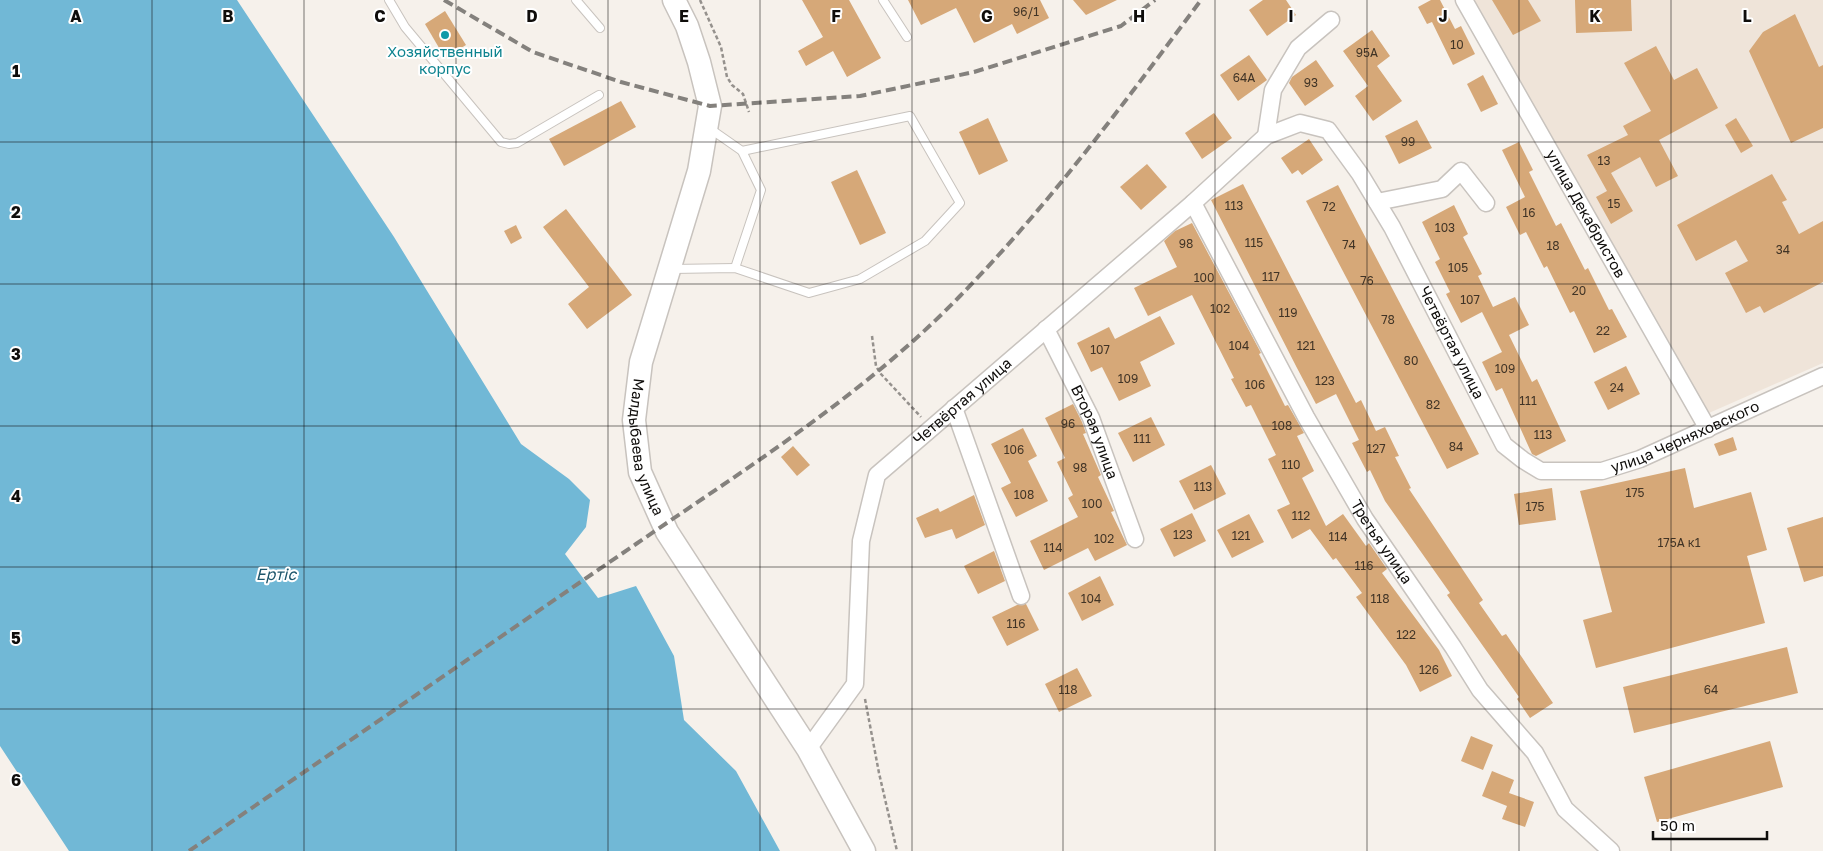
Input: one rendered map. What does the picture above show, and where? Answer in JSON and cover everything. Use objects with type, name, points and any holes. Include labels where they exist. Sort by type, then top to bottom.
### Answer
[{"type":"main road","name":"Малдыбаева улица","points":[[674,0],[687,26],[699,62],[710,106],[699,171],[641,362],[634,420],[640,472],[667,532],[808,749],[864,851]]},
{"type":"street","name":"улица Декабристов","points":[[1464,0],[1708,429]]},
{"type":"street","points":[[1266,136],[1273,90],[1298,48],[1331,20]]},
{"type":"street","name":"Четвёртая улица","points":[[808,749],[855,684],[861,541],[876,475],[1193,203],[1266,136],[1300,123],[1328,130],[1360,174],[1377,202],[1504,445],[1523,460],[1541,470]]},
{"type":"street","points":[[1377,202],[1442,189],[1462,171],[1486,203]]},
{"type":"street","name":"Третья улица","points":[[1193,203],[1306,417],[1365,519],[1454,647],[1480,690],[1535,753],[1565,810],[1611,851]]},
{"type":"street","name":"Вторая улица","points":[[1046,329],[1092,418],[1134,539]]},
{"type":"street","name":"улица Черняховского","points":[[1541,470],[1602,470],[1640,460],[1823,376]]},
{"type":"street","points":[[954,408],[1021,596]]},
{"type":"lane","points":[[389,0],[405,27],[501,142],[517,143],[599,95]]},
{"type":"lane","points":[[576,0],[600,28]]},
{"type":"lane","points":[[883,0],[907,37]]},
{"type":"lane","points":[[670,269],[735,268],[809,293],[860,279],[924,241],[960,203],[910,116],[742,152]]},
{"type":"lane","points":[[707,126],[742,152],[760,190],[735,268]]},
{"type":"path","points":[[700,0],[721,47],[727,77],[732,85],[743,94],[749,112]]},
{"type":"path","points":[[872,336],[876,366],[880,373],[931,428]]},
{"type":"path","points":[[856,669],[863,690],[897,851]]},
{"type":"shaded area","points":[[1459,0],[1823,0],[1823,363],[1693,420]]},
{"type":"water","name":"Ертіс","points":[[0,0],[237,0],[394,237],[521,444],[569,479],[590,500],[586,527],[565,554],[598,598],[636,586],[674,656],[684,720],[736,771],[780,851],[69,851],[0,746]]},
{"type":"building","points":[[802,0],[849,0],[881,58],[847,77],[833,51],[806,66],[798,51],[823,37]]},
{"type":"building","points":[[908,0],[1040,0],[1049,18],[1017,34],[1012,24],[974,43],[956,8],[921,25]]},
{"type":"building","points":[[1073,0],[1117,0],[1086,15]]},
{"type":"building","points":[[1263,0],[1286,0],[1296,15],[1267,36],[1249,10]]},
{"type":"building","points":[[1431,0],[1440,0],[1455,29],[1461,26],[1475,54],[1453,65],[1432,22],[1427,24],[1418,7]]},
{"type":"building","points":[[1492,0],[1528,0],[1541,21],[1513,35]]},
{"type":"building","points":[[1575,0],[1631,0],[1632,31],[1576,33]]},
{"type":"building","name":"Хозяйственный корпус","points":[[445,11],[466,45],[445,58],[425,24]]},
{"type":"building","points":[[1795,14],[1819,67],[1823,65],[1823,128],[1791,143],[1749,51],[1763,32]]},
{"type":"building","points":[[1372,30],[1390,56],[1377,66],[1402,101],[1373,121],[1355,96],[1368,86],[1343,51]]},
{"type":"building","points":[[1656,46],[1674,80],[1697,68],[1718,108],[1659,140],[1678,176],[1656,187],[1640,157],[1611,173],[1633,211],[1611,224],[1596,197],[1607,191],[1587,155],[1628,135],[1623,126],[1651,111],[1624,63]]},
{"type":"building","points":[[1249,55],[1267,80],[1238,101],[1220,75]]},
{"type":"building","points":[[1316,60],[1334,86],[1305,106],[1289,83],[1292,77]]},
{"type":"building","points":[[1483,75],[1498,104],[1481,112],[1467,84]]},
{"type":"building","points":[[621,101],[636,127],[564,166],[549,139]]},
{"type":"building","points":[[1214,113],[1232,138],[1202,159],[1185,133]]},
{"type":"building","points":[[988,118],[1008,161],[979,175],[959,132]]},
{"type":"building","points":[[1736,118],[1753,146],[1741,153],[1725,125]]},
{"type":"building","points":[[1417,120],[1432,148],[1399,164],[1385,136]]},
{"type":"building","points":[[1309,139],[1323,160],[1302,175],[1298,170],[1292,174],[1281,158]]},
{"type":"building","points":[[1519,142],[1533,170],[1529,172],[1556,226],[1561,223],[1585,270],[1588,268],[1609,310],[1612,309],[1627,337],[1594,353],[1574,311],[1570,313],[1547,266],[1544,268],[1526,232],[1520,235],[1506,207],[1525,197],[1502,150]]},
{"type":"building","points":[[1147,164],[1167,187],[1141,210],[1120,187]]},
{"type":"building","points":[[857,170],[886,233],[860,245],[831,182]]},
{"type":"building","points":[[1772,174],[1787,200],[1782,202],[1799,234],[1823,221],[1823,282],[1764,313],[1760,306],[1746,313],[1725,273],[1748,261],[1736,240],[1696,261],[1677,225]]},
{"type":"building","points":[[1243,184],[1356,403],[1361,400],[1376,431],[1385,427],[1399,456],[1395,457],[1411,488],[1409,489],[1483,600],[1479,603],[1502,636],[1506,634],[1553,703],[1530,718],[1517,699],[1519,697],[1447,595],[1450,593],[1385,501],[1370,470],[1367,472],[1352,443],[1359,440],[1336,394],[1316,404],[1211,200]]},
{"type":"building","points":[[1338,185],[1479,454],[1447,469],[1306,201]]},
{"type":"building","points":[[1454,205],[1468,234],[1463,237],[1482,274],[1478,276],[1493,307],[1515,297],[1529,325],[1509,335],[1532,382],[1537,379],[1566,441],[1536,456],[1532,454],[1502,388],[1496,391],[1482,362],[1502,352],[1482,312],[1461,323],[1446,294],[1450,292],[1435,262],[1440,259],[1422,222]]},
{"type":"building","points":[[566,209],[632,295],[587,329],[568,304],[589,287],[543,227]]},
{"type":"building","points":[[1192,223],[1261,353],[1259,354],[1285,406],[1288,405],[1304,433],[1297,436],[1314,471],[1302,478],[1326,526],[1343,514],[1366,546],[1369,543],[1387,569],[1382,573],[1439,650],[1452,676],[1420,692],[1406,665],[1356,597],[1362,593],[1336,558],[1333,560],[1310,529],[1292,539],[1277,510],[1290,504],[1268,459],[1276,455],[1251,405],[1246,407],[1231,379],[1234,378],[1192,295],[1148,316],[1134,288],[1177,267],[1164,241],[1175,231]]},
{"type":"building","points":[[516,225],[522,238],[511,244],[504,231]]},
{"type":"building","points":[[1160,316],[1175,344],[1140,362],[1151,386],[1119,401],[1102,367],[1091,372],[1077,343],[1109,327],[1115,339]]},
{"type":"building","points":[[1626,366],[1640,394],[1608,410],[1594,382]]},
{"type":"building","points":[[1073,404],[1082,422],[1086,433],[1083,434],[1101,475],[1098,477],[1114,511],[1111,512],[1127,545],[1095,561],[1088,548],[1044,570],[1030,541],[1078,517],[1068,498],[1073,495],[1057,462],[1065,458],[1045,418]]},
{"type":"building","points":[[1151,417],[1165,445],[1133,462],[1118,433]]},
{"type":"building","points":[[1023,428],[1037,456],[1028,461],[1048,501],[1016,517],[1001,488],[1011,483],[991,444]]},
{"type":"building","points":[[1733,437],[1737,450],[1719,456],[1714,444]]},
{"type":"building","points":[[793,446],[810,465],[797,476],[781,457]]},
{"type":"building","points":[[1211,465],[1226,494],[1194,510],[1179,481]]},
{"type":"building","points":[[1685,468],[1694,508],[1751,492],[1767,550],[1747,556],[1765,623],[1596,668],[1583,620],[1612,612],[1580,491]]},
{"type":"building","points":[[1552,488],[1556,520],[1519,525],[1514,494]]},
{"type":"building","points":[[974,495],[985,525],[956,539],[952,529],[925,538],[916,518],[938,508],[940,512]]},
{"type":"building","points":[[1192,513],[1206,541],[1174,557],[1160,529]]},
{"type":"building","points":[[1249,514],[1264,542],[1232,558],[1217,530]]},
{"type":"building","points":[[1823,517],[1823,576],[1804,582],[1787,528]]},
{"type":"building","points":[[994,551],[1005,581],[978,594],[964,566]]},
{"type":"building","points":[[1100,576],[1114,605],[1082,621],[1068,593]]},
{"type":"building","points":[[1026,604],[1039,630],[1007,646],[992,617],[1017,605]]},
{"type":"building","points":[[1787,647],[1798,693],[1634,733],[1623,687]]},
{"type":"building","points":[[1077,668],[1092,696],[1059,712],[1045,684]]},
{"type":"building","points":[[1471,736],[1493,745],[1483,770],[1461,761]]},
{"type":"building","points":[[1770,741],[1783,787],[1657,822],[1644,777]]},
{"type":"building","points":[[1492,771],[1514,780],[1509,793],[1534,802],[1525,827],[1502,819],[1507,806],[1482,796]]},
{"type":"railway","points":[[444,0],[533,52],[621,82],[710,106],[860,96],[974,72],[1121,26],[1155,0]]},
{"type":"railway","points":[[189,851],[763,458],[885,365],[960,296],[1025,226],[1115,114],[1201,0]]},
{"type":"place","name":"Хозяйственный корпус","points":[[445,35]]}]
